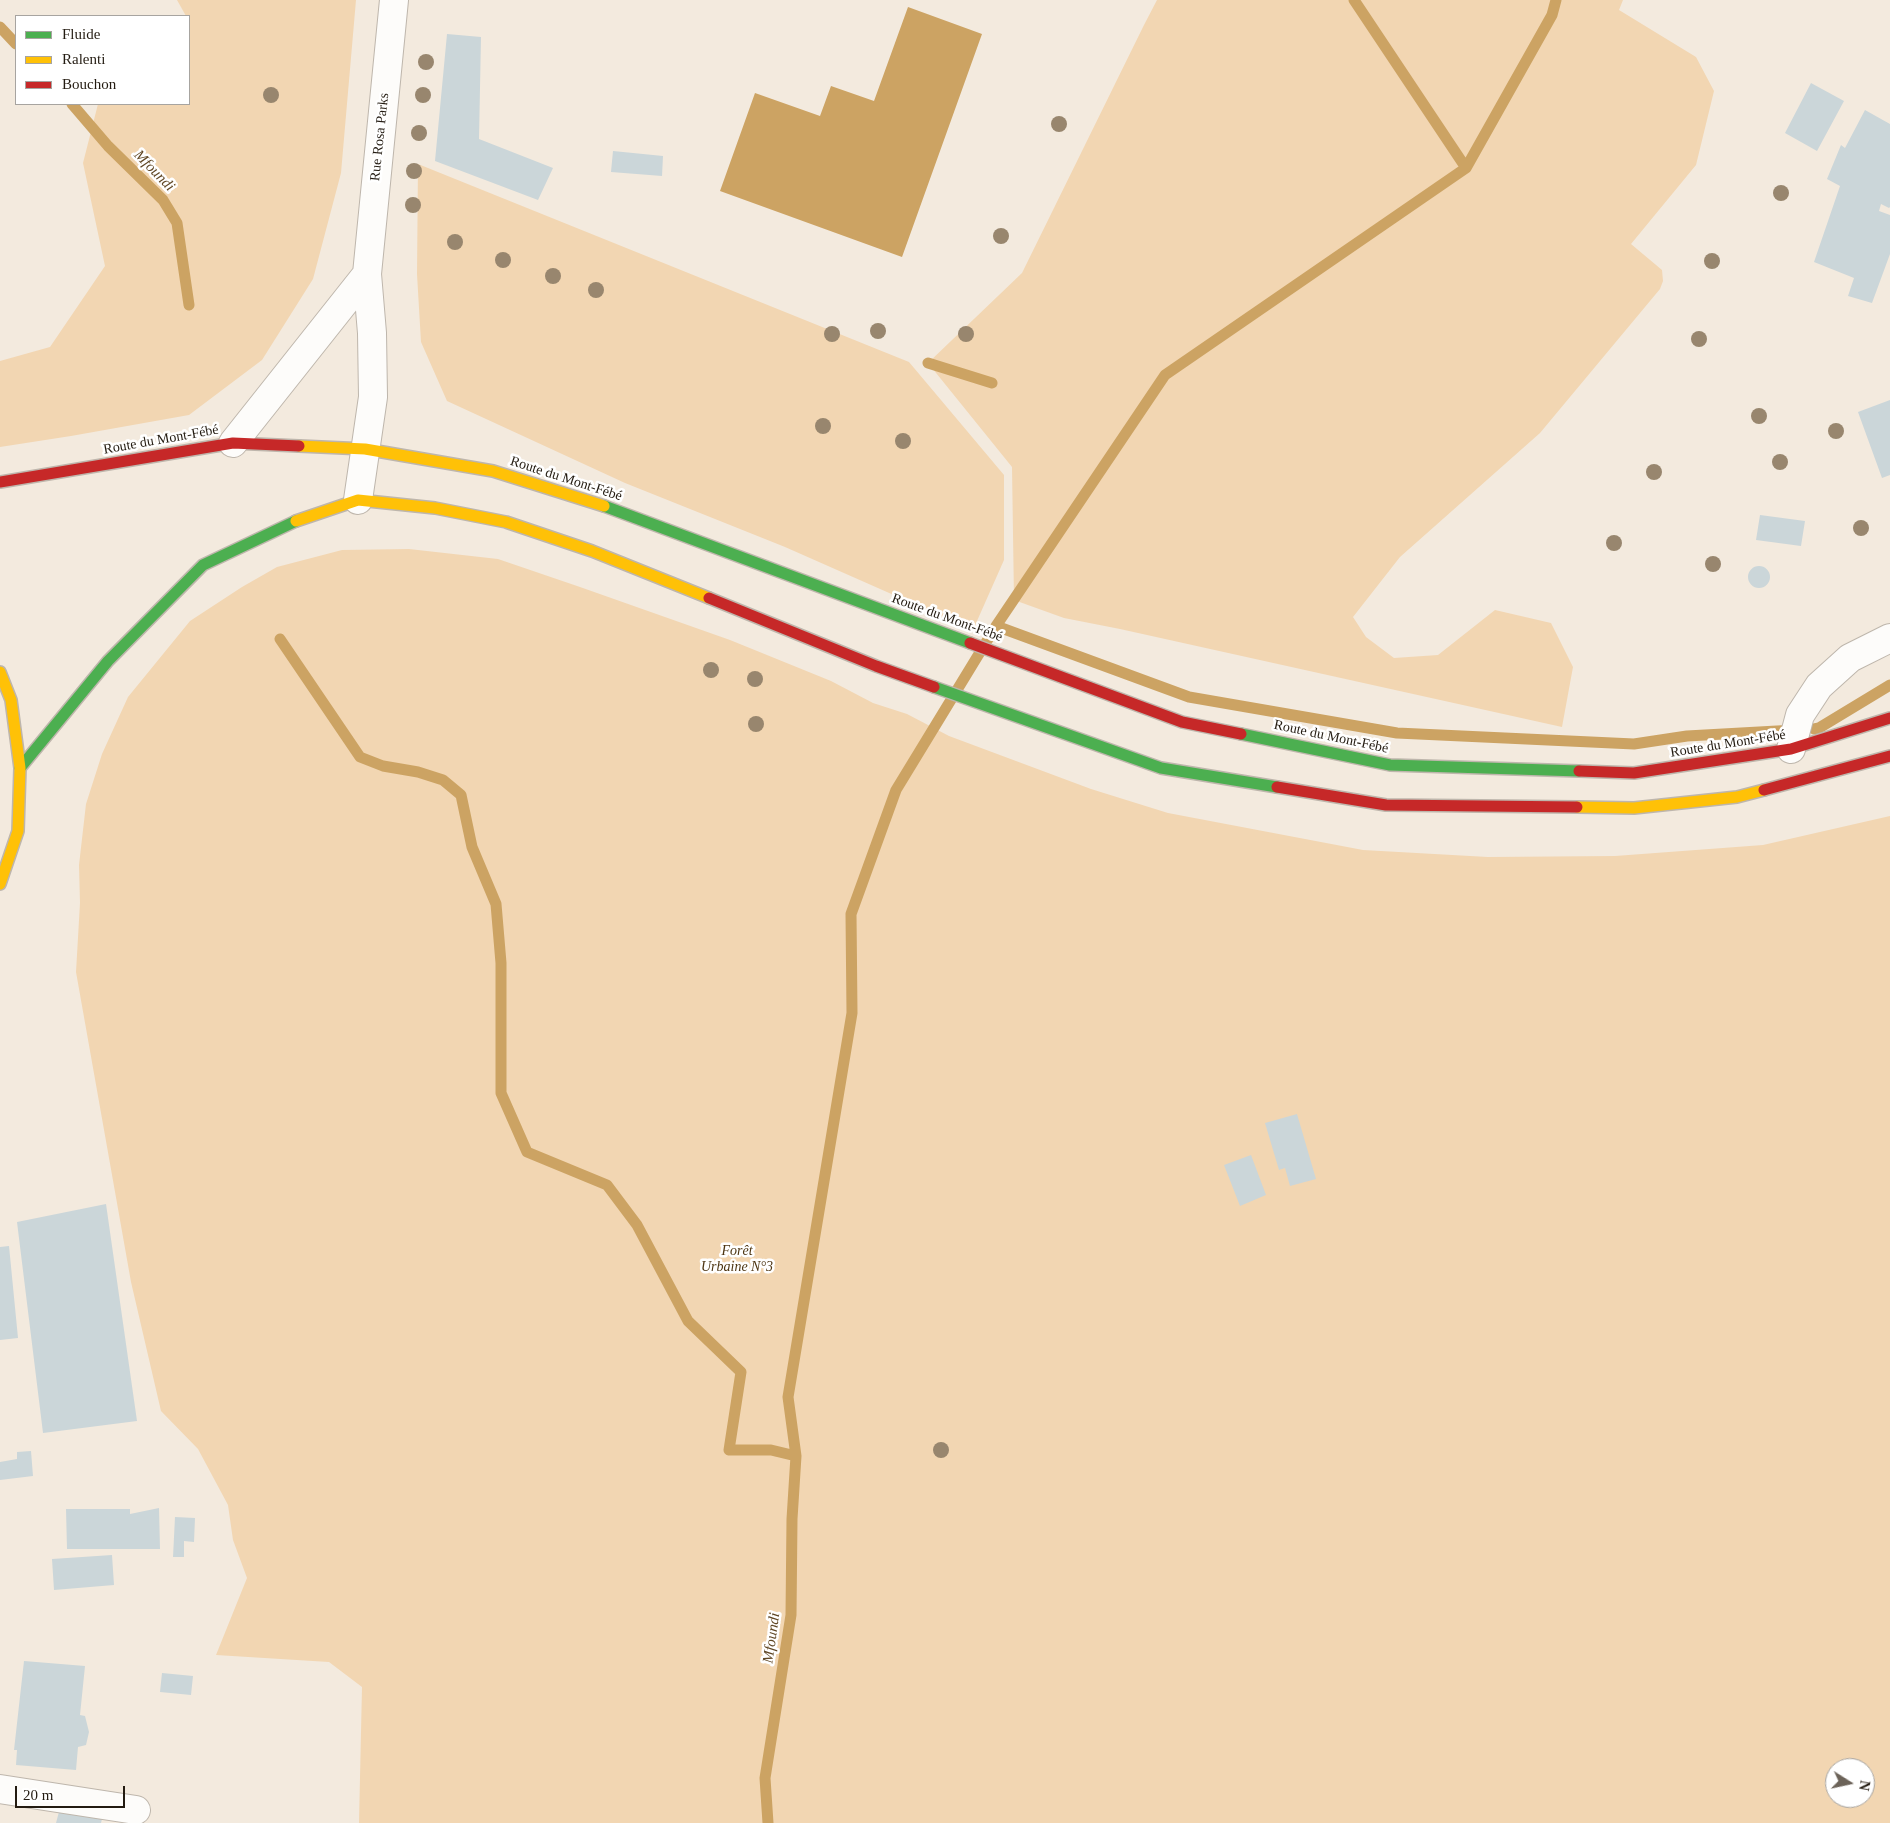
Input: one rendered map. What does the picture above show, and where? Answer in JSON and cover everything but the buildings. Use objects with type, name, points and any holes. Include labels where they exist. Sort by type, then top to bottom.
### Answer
[{"type":"street","name":"Rue Rosa Parks","points":[[358,500],[373,392],[372,332],[366,274],[394,0]]},
{"type":"street","points":[[233,443],[366,274]]},
{"type":"street","name":"Route du Mont-Fébé","points":[[0,482],[233,443],[365,449],[493,470],[598,504],[1182,722],[1390,765],[1634,773],[1792,749],[1890,718]]},
{"type":"street","points":[[20,768],[108,661],[203,565],[296,521],[358,500],[434,508],[506,522],[584,548],[876,666],[1161,768],[1386,805],[1634,808],[1737,797],[1890,756]]},
{"type":"street","points":[[1792,749],[1800,715],[1819,686],[1850,658],[1890,638]]},
{"type":"street","points":[[0,672],[11,700],[20,768],[18,831],[0,884]]},
{"type":"street","points":[[0,1789],[136,1810]]},
{"type":"green space","points":[[177,0],[356,0],[341,173],[313,279],[262,360],[189,415],[0,447],[0,361],[50,347],[105,266],[83,163],[98,105],[190,105],[190,15],[185,15]]},
{"type":"green space","points":[[1157,0],[1623,0],[1619,10],[1696,57],[1714,91],[1696,165],[1631,244],[1662,270],[1663,281],[1660,289],[1540,433],[1400,557],[1353,617],[1366,637],[1394,658],[1438,655],[1495,610],[1551,623],[1573,667],[1562,727],[1064,618],[1014,600],[1012,467],[928,363],[1022,273]]},
{"type":"green space","points":[[418,164],[909,362],[1004,475],[1004,560],[973,630],[785,547],[625,483],[447,401],[421,342],[417,274]]},
{"type":"green space","name":"Forêt Urbaine N°3","points":[[409,549],[498,559],[730,640],[831,681],[873,703],[907,714],[949,736],[1091,789],[1168,813],[1363,850],[1488,857],[1615,856],[1763,845],[1890,816],[1890,1823],[359,1823],[362,1687],[329,1662],[216,1655],[247,1578],[233,1540],[228,1505],[198,1449],[161,1411],[131,1282],[76,972],[80,903],[79,865],[86,804],[102,754],[128,697],[190,621],[277,567],[342,550]]},
{"type":"shaded area","points":[[908,7],[982,34],[902,257],[720,191],[755,93],[820,116],[831,86],[874,101]]},
{"type":"waterway","points":[[1354,0],[1466,168]]},
{"type":"waterway","points":[[768,1823],[765,1778],[791,1615],[792,1519],[796,1456],[788,1397],[852,1013],[851,914],[896,790],[996,626],[1165,375],[1466,168],[1552,15],[1556,0]]},
{"type":"waterway","name":"Mfoundi","points":[[0,27],[15,43]]},
{"type":"waterway","name":"Mfoundi","points":[[73,105],[108,146],[163,200],[177,223],[189,305]]},
{"type":"waterway","points":[[928,363],[992,383]]},
{"type":"waterway","points":[[996,626],[1189,697],[1397,733],[1634,744],[1687,736],[1795,730]]},
{"type":"waterway","points":[[280,639],[360,757],[383,766],[418,772],[443,780],[461,795],[472,847],[496,904],[501,963],[501,1093],[527,1152],[607,1185],[637,1225],[688,1321],[741,1372],[729,1450],[771,1450],[796,1456]]},
{"type":"waterway","points":[[1814,729],[1819,728],[1890,685]]},
{"type":"traffic: fast","points":[[604,506],[970,643]]},
{"type":"traffic: fast","points":[[20,768],[108,661],[203,565],[296,521]]},
{"type":"traffic: fast","points":[[934,687],[1161,768],[1277,787]]},
{"type":"traffic: fast","points":[[1241,734],[1390,765],[1579,771]]},
{"type":"traffic: slow","points":[[299,446],[365,449],[493,471],[604,506]]},
{"type":"traffic: slow","points":[[296,521],[358,500],[435,508],[506,522],[592,551],[709,598]]},
{"type":"traffic: slow","points":[[0,672],[11,700],[20,768],[18,831],[0,884]]},
{"type":"traffic: slow","points":[[1577,807],[1634,808],[1737,797],[1764,790]]},
{"type":"traffic: jam","points":[[0,482],[233,443],[299,446]]},
{"type":"traffic: jam","points":[[709,598],[876,666],[934,687]]},
{"type":"traffic: jam","points":[[970,643],[1182,722],[1241,734]]},
{"type":"traffic: jam","points":[[1579,771],[1634,773],[1791,749],[1890,718]]},
{"type":"traffic: jam","points":[[1764,790],[1890,756]]},
{"type":"traffic: jam","points":[[1277,787],[1386,805],[1577,807]]}]
